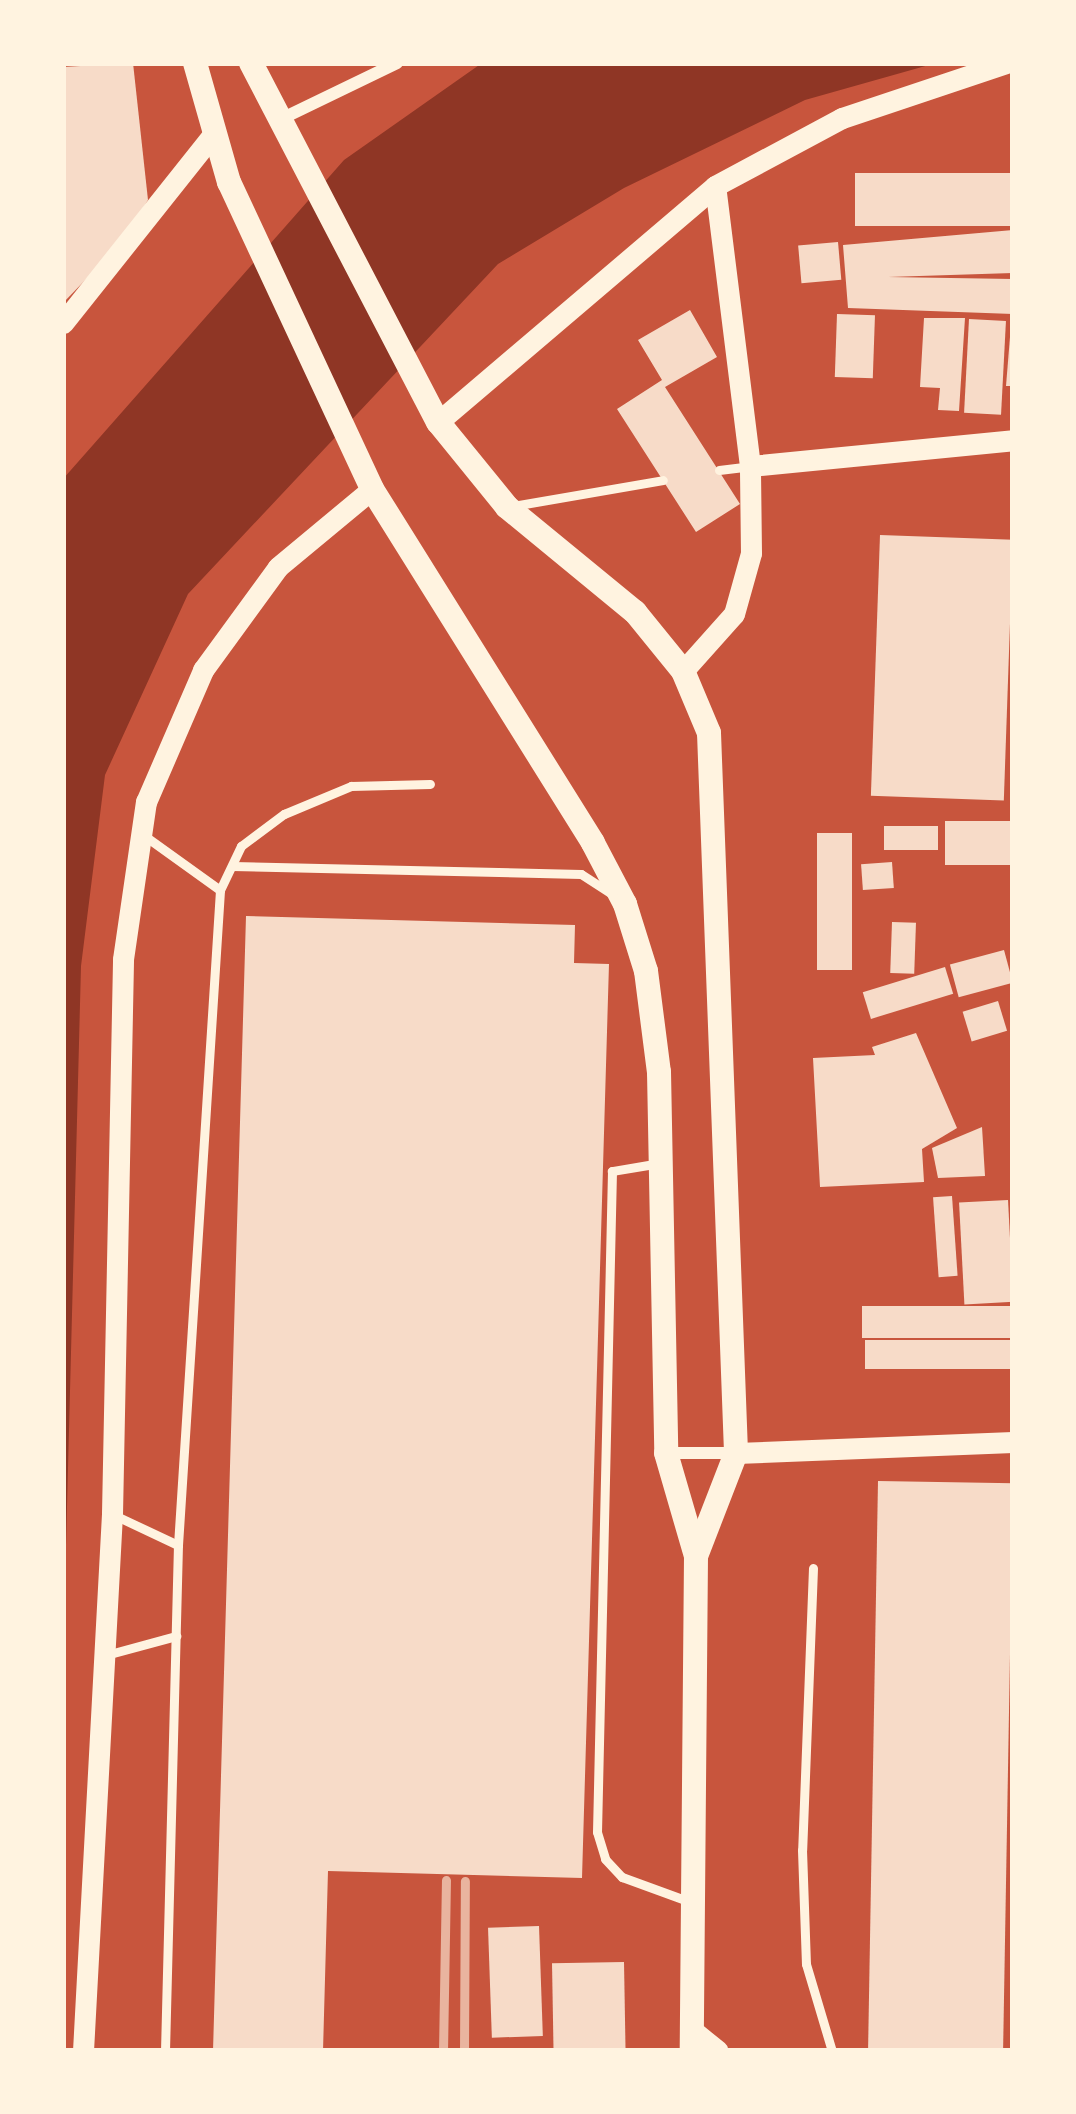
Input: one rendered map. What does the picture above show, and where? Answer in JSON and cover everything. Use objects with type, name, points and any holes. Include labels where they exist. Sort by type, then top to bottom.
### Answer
[{"type":"main road","points":[[195,63],[212,136],[229,182],[372,489],[626,904],[646,970],[662,1163],[666,1453],[696,1556],[688,1901],[692,2041]]},
{"type":"main road","points":[[251,63],[438,422],[507,507],[634,611],[683,671],[709,733],[736,1454],[696,1556]]},
{"type":"street","points":[[278,120],[397,63]]},
{"type":"street","points":[[438,422],[715,186],[842,118],[1006,63]]},
{"type":"street","points":[[63,323],[212,136]]},
{"type":"street","points":[[683,671],[734,614],[747,584],[750,466],[715,186]]},
{"type":"street","points":[[750,466],[1013,440]]},
{"type":"street","points":[[83,2051],[112,1514],[122,959],[146,802],[203,670],[278,567],[372,489]]},
{"type":"street","points":[[666,1453],[1013,1442]]},
{"type":"street","points":[[692,2041],[718,2051]]},
{"type":"lane","points":[[719,470],[750,466]]},
{"type":"lane","points":[[507,507],[663,480]]},
{"type":"lane","points":[[165,2051],[178,1545],[220,890],[242,847],[301,806],[351,786],[430,784]]},
{"type":"lane","points":[[142,833],[220,890]]},
{"type":"lane","points":[[232,866],[581,874],[626,904]]},
{"type":"lane","points":[[662,1163],[612,1171],[598,1832],[604,1859],[622,1877],[688,1901]]},
{"type":"lane","points":[[112,1514],[178,1545]]},
{"type":"lane","points":[[813,1568],[802,1850],[806,1964],[832,2051]]},
{"type":"lane","points":[[105,1655],[176,1636]]},
{"type":"shaded area","points":[[482,63],[936,63],[805,100],[624,188],[498,264],[188,594],[105,775],[81,966],[63,1662],[63,479],[344,160]]},
{"type":"building","points":[[133,63],[148,200],[123,241],[63,303],[63,67]]},
{"type":"building","points":[[855,173],[1013,173],[1013,226],[855,226]]},
{"type":"building","points":[[1013,230],[1013,273],[888,277],[1013,279],[1013,314],[848,308],[843,245]]},
{"type":"building","points":[[838,242],[841,280],[801,283],[798,245]]},
{"type":"building","points":[[690,310],[717,357],[665,387],[740,504],[696,532],[617,409],[662,380],[638,340]]},
{"type":"building","points":[[837,314],[875,315],[873,378],[835,377]]},
{"type":"building","points":[[924,318],[965,318],[959,411],[938,410],[940,388],[920,387]]},
{"type":"building","points":[[969,319],[1006,321],[1001,415],[964,413]]},
{"type":"building","points":[[1010,337],[1013,386],[1006,386]]},
{"type":"building","points":[[880,535],[1013,540],[1004,800],[871,796]]},
{"type":"building","points":[[945,821],[1013,821],[1013,865],[945,865]]},
{"type":"building","points":[[884,826],[938,826],[938,850],[884,850]]},
{"type":"building","points":[[817,833],[852,833],[852,970],[817,970]]},
{"type":"building","points":[[892,862],[894,888],[863,890],[861,864]]},
{"type":"building","points":[[246,916],[575,925],[574,963],[609,964],[582,1878],[328,1871],[323,2051],[213,2051]]},
{"type":"building","points":[[892,922],[916,923],[914,974],[890,973]]},
{"type":"building","points":[[1004,950],[1013,983],[959,997],[950,964]]},
{"type":"building","points":[[945,967],[953,994],[871,1019],[863,992]]},
{"type":"building","points":[[998,1001],[1007,1031],[972,1041],[963,1012]]},
{"type":"building","points":[[916,1033],[957,1128],[922,1149],[924,1182],[820,1187],[813,1058],[875,1055],[872,1047]]},
{"type":"building","points":[[982,1127],[985,1176],[938,1178],[932,1148]]},
{"type":"building","points":[[952,1196],[958,1276],[939,1277],[933,1197]]},
{"type":"building","points":[[1008,1200],[1013,1302],[964,1304],[959,1203]]},
{"type":"building","points":[[862,1306],[1013,1306],[1013,1338],[862,1338]]},
{"type":"building","points":[[865,1340],[1013,1340],[1013,1369],[865,1369]]},
{"type":"building","points":[[878,1481],[1013,1483],[1003,2051],[868,2051]]},
{"type":"building","points":[[539,1926],[543,2036],[492,2038],[488,1928]]},
{"type":"building","points":[[624,1962],[626,2051],[554,2051],[552,1963]]},
{"type":"railway","points":[[443,2051],[446,1880]]},
{"type":"railway","points":[[464,2051],[465,1881]]}]
